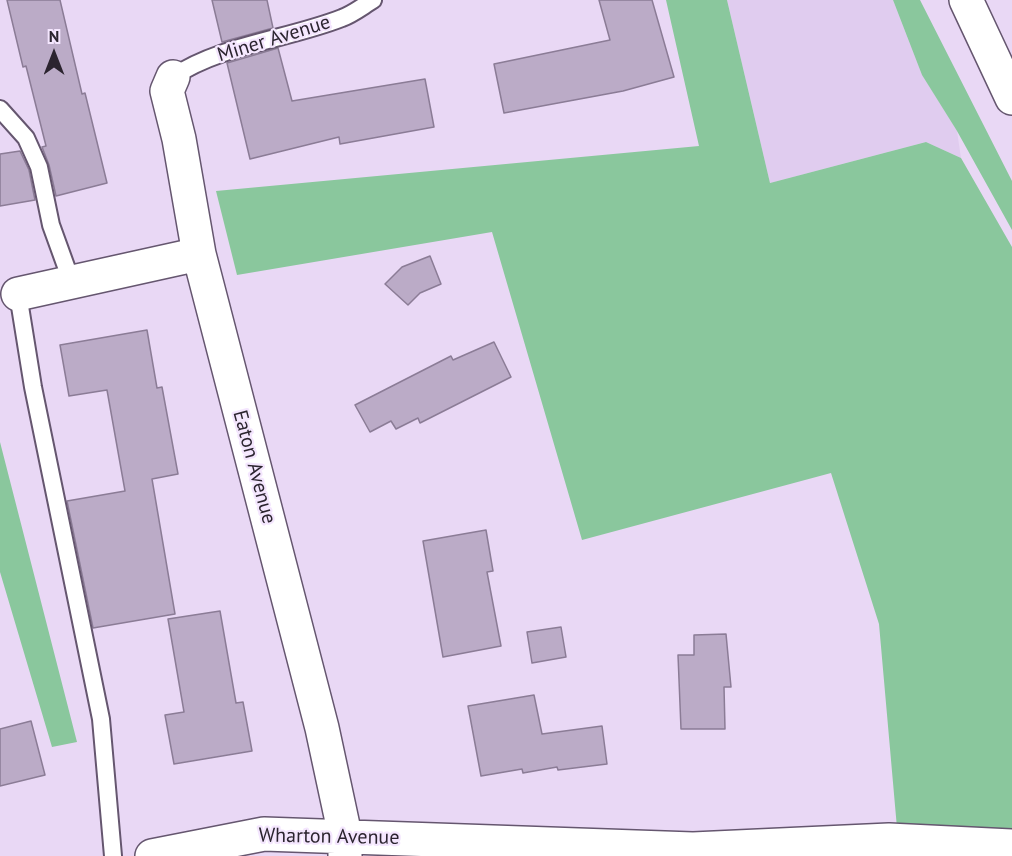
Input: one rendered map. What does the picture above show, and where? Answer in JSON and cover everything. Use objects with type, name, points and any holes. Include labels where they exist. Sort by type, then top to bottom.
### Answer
[{"type":"main road","points":[[966,0],[1012,98]]},
{"type":"main road","name":"Eaton Avenue","points":[[173,77],[167,91],[179,139],[200,254],[322,728],[345,846]]},
{"type":"main road","points":[[18,294],[200,254]]},
{"type":"main road","name":"Wharton Avenue","points":[[152,856],[264,834],[345,846],[693,849],[889,840],[1012,846]]},
{"type":"lane","name":"Miner Avenue","points":[[173,77],[189,67],[214,58],[343,18],[374,0]]},
{"type":"lane","points":[[0,109],[26,138],[39,167],[51,225],[72,283]]},
{"type":"lane","points":[[18,294],[33,387],[101,719],[113,856]]},
{"type":"shaded area","points":[[727,0],[893,0],[922,75],[957,131],[961,158],[926,142],[770,183]]},
{"type":"green space","points":[[666,0],[727,0],[770,183],[926,142],[961,158],[1012,247],[1012,834],[897,828],[879,624],[831,473],[582,540],[492,232],[237,275],[216,191],[699,146]]},
{"type":"green space","points":[[893,0],[920,0],[1012,181],[1012,230],[957,131],[922,75]]},
{"type":"green space","points":[[0,442],[77,742],[52,747],[0,572]]},
{"type":"building","points":[[7,0],[60,0],[82,94],[85,93],[107,183],[56,196],[42,147],[46,146],[26,66],[23,67]]},
{"type":"building","points":[[212,0],[267,0],[273,28],[222,42]]},
{"type":"building","points":[[599,0],[652,0],[674,77],[623,91],[504,113],[494,64],[610,40]]},
{"type":"building","points":[[278,48],[292,101],[425,79],[434,127],[340,144],[339,137],[250,159],[227,63]]},
{"type":"building","points":[[20,151],[29,170],[35,200],[0,206],[0,154]]},
{"type":"building","points":[[430,256],[441,284],[420,293],[408,305],[385,284],[402,267]]},
{"type":"building","points":[[147,330],[157,388],[162,387],[178,474],[152,479],[175,614],[93,628],[67,501],[125,491],[107,390],[69,396],[60,345]]},
{"type":"building","points":[[494,342],[511,377],[420,423],[418,418],[396,429],[391,421],[370,432],[355,405],[451,356],[453,360]]},
{"type":"building","points":[[486,530],[493,571],[487,572],[501,646],[443,657],[423,541]]},
{"type":"building","points":[[220,611],[236,703],[243,702],[252,751],[174,764],[165,715],[184,712],[168,619]]},
{"type":"building","points":[[561,627],[566,657],[532,663],[527,632]]},
{"type":"building","points":[[726,634],[731,687],[724,687],[725,729],[681,729],[678,655],[694,655],[694,635]]},
{"type":"building","points":[[534,695],[542,734],[602,726],[607,764],[558,770],[557,767],[523,773],[522,769],[481,776],[468,706]]},
{"type":"building","points":[[31,721],[45,775],[0,786],[0,729]]}]
